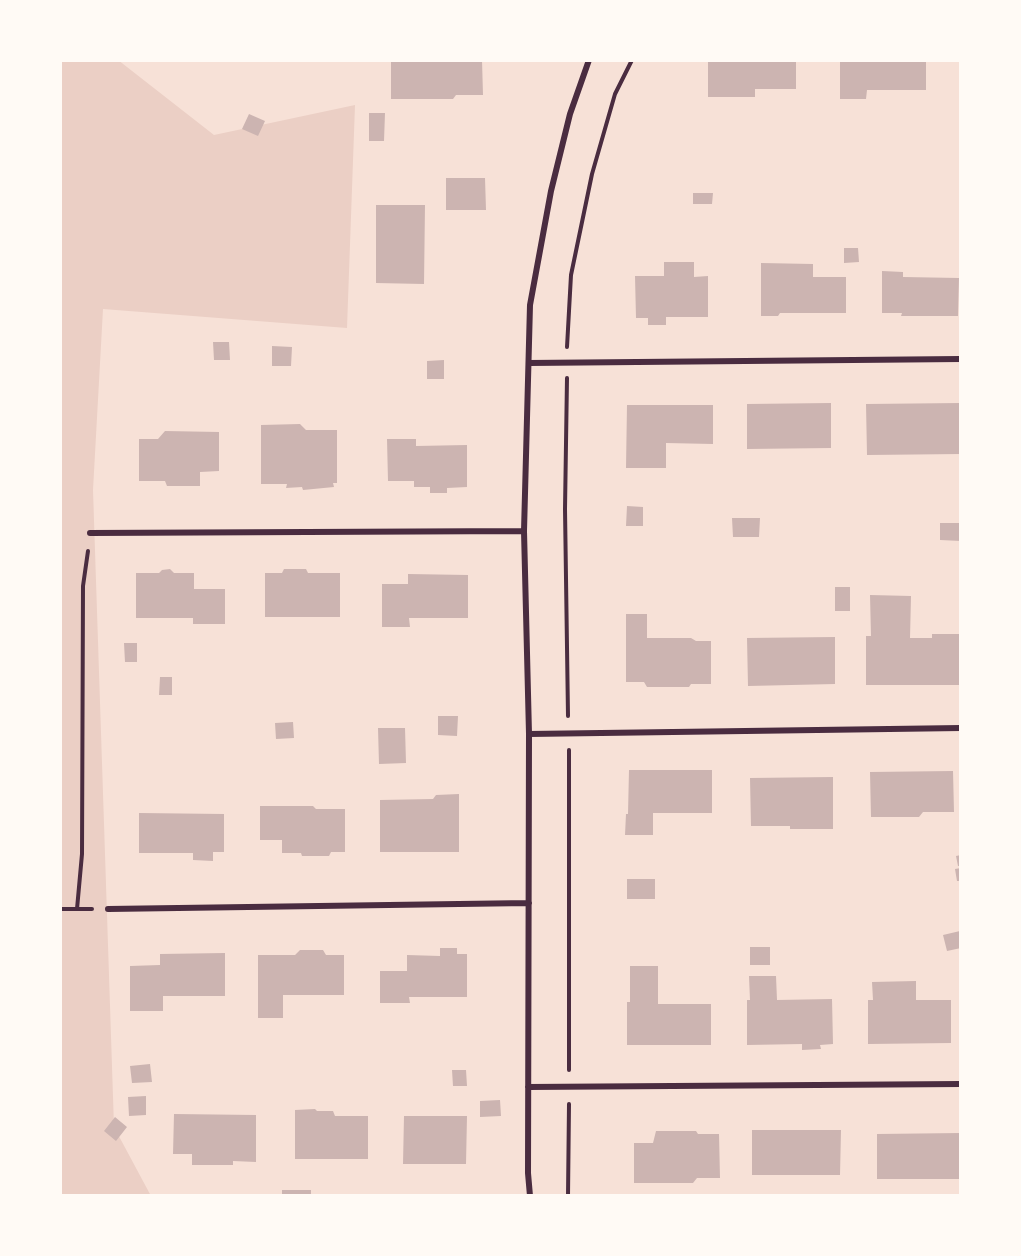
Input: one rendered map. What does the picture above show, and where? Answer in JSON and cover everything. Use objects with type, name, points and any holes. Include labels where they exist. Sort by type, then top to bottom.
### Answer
[{"type":"street","points":[[530,1196],[528,1173],[529,734],[524,531],[530,304],[551,191],[570,114],[589,60]]},
{"type":"street","points":[[529,363],[961,359]]},
{"type":"street","points":[[90,533],[524,531]]},
{"type":"street","points":[[529,734],[961,728]]},
{"type":"street","points":[[108,909],[529,903]]},
{"type":"street","points":[[528,1087],[961,1084]]},
{"type":"path","points":[[568,1196],[566,336],[571,275],[592,174],[615,94],[632,60]]},
{"type":"path","points":[[76,909],[82,854],[83,586],[90,533]]},
{"type":"path","points":[[60,909],[108,909]]},
{"type":"shaded area","points":[[60,60],[118,60],[214,135],[355,105],[347,328],[103,309],[93,490],[114,1127],[151,1196],[60,1196]]},
{"type":"building","points":[[391,60],[482,60],[483,95],[456,95],[453,99],[391,99]]},
{"type":"building","points":[[708,60],[796,60],[796,89],[755,89],[755,97],[708,97]]},
{"type":"building","points":[[840,60],[926,60],[926,90],[867,90],[866,99],[840,99]]},
{"type":"building","points":[[369,113],[385,113],[384,141],[369,141]]},
{"type":"building","points":[[249,114],[265,121],[258,136],[242,129]]},
{"type":"building","points":[[446,178],[485,178],[486,210],[446,210]]},
{"type":"building","points":[[693,193],[713,193],[712,204],[693,204]]},
{"type":"building","points":[[376,205],[425,205],[424,284],[376,283]]},
{"type":"building","points":[[844,248],[858,248],[859,262],[844,263]]},
{"type":"building","points":[[664,262],[694,262],[694,277],[708,276],[708,317],[666,317],[666,325],[648,325],[648,318],[636,318],[635,276],[664,276]]},
{"type":"building","points":[[761,263],[813,264],[813,277],[846,277],[846,313],[780,313],[778,316],[761,316]]},
{"type":"building","points":[[882,271],[903,272],[903,277],[959,278],[958,316],[901,316],[902,313],[882,313]]},
{"type":"building","points":[[213,342],[229,342],[230,360],[214,360]]},
{"type":"building","points":[[272,346],[292,347],[291,366],[272,366]]},
{"type":"building","points":[[444,360],[444,379],[427,379],[427,361]]},
{"type":"building","points":[[831,403],[831,448],[747,449],[747,404]]},
{"type":"building","points":[[961,403],[961,454],[867,455],[866,404]]},
{"type":"building","points":[[627,405],[713,405],[713,444],[666,443],[666,468],[626,468]]},
{"type":"building","points":[[300,424],[306,430],[337,430],[337,483],[333,483],[334,487],[303,490],[302,487],[286,488],[287,484],[261,484],[261,425]]},
{"type":"building","points":[[165,431],[219,432],[219,471],[200,472],[200,486],[167,486],[165,481],[139,481],[139,439],[158,439]]},
{"type":"building","points":[[387,439],[416,439],[416,446],[467,445],[467,487],[447,488],[447,493],[430,493],[430,487],[414,487],[414,481],[388,481]]},
{"type":"building","points":[[627,506],[643,507],[643,526],[626,526]]},
{"type":"building","points":[[732,518],[760,518],[759,537],[733,537]]},
{"type":"building","points":[[940,523],[961,523],[961,541],[940,540]]},
{"type":"building","points":[[170,569],[174,573],[194,573],[194,589],[225,589],[225,624],[193,624],[193,618],[136,618],[136,573],[159,573]]},
{"type":"building","points":[[284,569],[306,569],[308,573],[340,573],[340,617],[265,617],[265,573],[282,573]]},
{"type":"building","points":[[408,574],[468,575],[468,618],[409,618],[410,627],[382,627],[382,584],[408,584]]},
{"type":"building","points":[[835,587],[850,587],[850,611],[835,611]]},
{"type":"building","points":[[870,595],[911,596],[910,638],[932,638],[932,634],[961,634],[961,685],[866,685],[866,636],[871,636]]},
{"type":"building","points":[[626,614],[647,614],[647,638],[691,638],[696,641],[711,641],[711,684],[691,684],[689,687],[647,687],[644,682],[626,682]]},
{"type":"building","points":[[835,637],[835,684],[748,686],[747,638]]},
{"type":"building","points":[[124,643],[137,643],[137,662],[125,662]]},
{"type":"building","points":[[160,677],[172,677],[172,695],[159,695]]},
{"type":"building","points":[[438,716],[458,716],[457,736],[438,735]]},
{"type":"building","points":[[293,722],[294,738],[276,739],[275,723]]},
{"type":"building","points":[[378,728],[405,728],[406,763],[379,764]]},
{"type":"building","points":[[629,770],[712,770],[712,813],[653,813],[653,835],[625,835]]},
{"type":"building","points":[[953,771],[954,812],[923,812],[919,817],[871,817],[870,772]]},
{"type":"building","points":[[833,777],[833,829],[751,826],[750,778]]},
{"type":"building","points":[[459,794],[459,852],[380,852],[380,800],[433,799],[436,795]]},
{"type":"building","points":[[260,806],[313,806],[316,809],[345,809],[345,852],[331,852],[329,856],[282,853],[282,840],[260,840]]},
{"type":"building","points":[[139,813],[224,814],[224,852],[213,852],[213,861],[193,860],[193,853],[139,853]]},
{"type":"building","points":[[961,855],[961,866],[958,866],[956,856]]},
{"type":"building","points":[[961,868],[961,881],[957,881],[955,869]]},
{"type":"building","points":[[627,879],[655,879],[655,899],[627,899]]},
{"type":"building","points":[[960,931],[961,948],[947,951],[943,935]]},
{"type":"building","points":[[750,947],[770,947],[770,965],[750,965]]},
{"type":"building","points":[[440,948],[457,948],[457,954],[467,954],[467,997],[409,997],[410,1003],[380,1003],[380,971],[407,971],[407,955],[440,956]]},
{"type":"building","points":[[300,950],[323,950],[326,955],[344,955],[344,995],[283,995],[283,1018],[258,1018],[258,955],[295,955]]},
{"type":"building","points":[[225,953],[225,996],[163,996],[163,1011],[130,1011],[130,966],[160,965],[160,954]]},
{"type":"building","points":[[630,966],[658,966],[658,1004],[711,1004],[711,1045],[627,1045]]},
{"type":"building","points":[[749,976],[776,976],[777,1000],[832,999],[833,1044],[820,1045],[821,1049],[802,1050],[802,1044],[747,1045]]},
{"type":"building","points":[[916,981],[916,1000],[951,1000],[951,1043],[868,1044],[868,1000],[873,1000],[872,982]]},
{"type":"building","points":[[150,1064],[152,1082],[132,1083],[130,1066]]},
{"type":"building","points":[[452,1070],[466,1070],[467,1086],[453,1086]]},
{"type":"building","points":[[146,1096],[146,1115],[129,1116],[128,1097]]},
{"type":"building","points":[[500,1100],[501,1116],[480,1117],[480,1101]]},
{"type":"building","points":[[295,1110],[333,1111],[335,1116],[368,1116],[368,1159],[295,1159]]},
{"type":"building","points":[[174,1114],[256,1115],[256,1162],[233,1161],[233,1165],[192,1165],[192,1154],[173,1154]]},
{"type":"building","points":[[404,1116],[467,1116],[466,1164],[403,1164]]},
{"type":"building","points":[[115,1117],[127,1127],[116,1141],[104,1131]]},
{"type":"building","points":[[752,1130],[841,1130],[840,1175],[752,1175]]},
{"type":"building","points":[[656,1131],[696,1131],[698,1134],[719,1134],[720,1178],[697,1178],[693,1183],[634,1183],[634,1143],[653,1143]]},
{"type":"building","points":[[961,1133],[961,1179],[877,1179],[877,1134]]},
{"type":"building","points":[[282,1190],[311,1190],[311,1196],[282,1196]]}]
